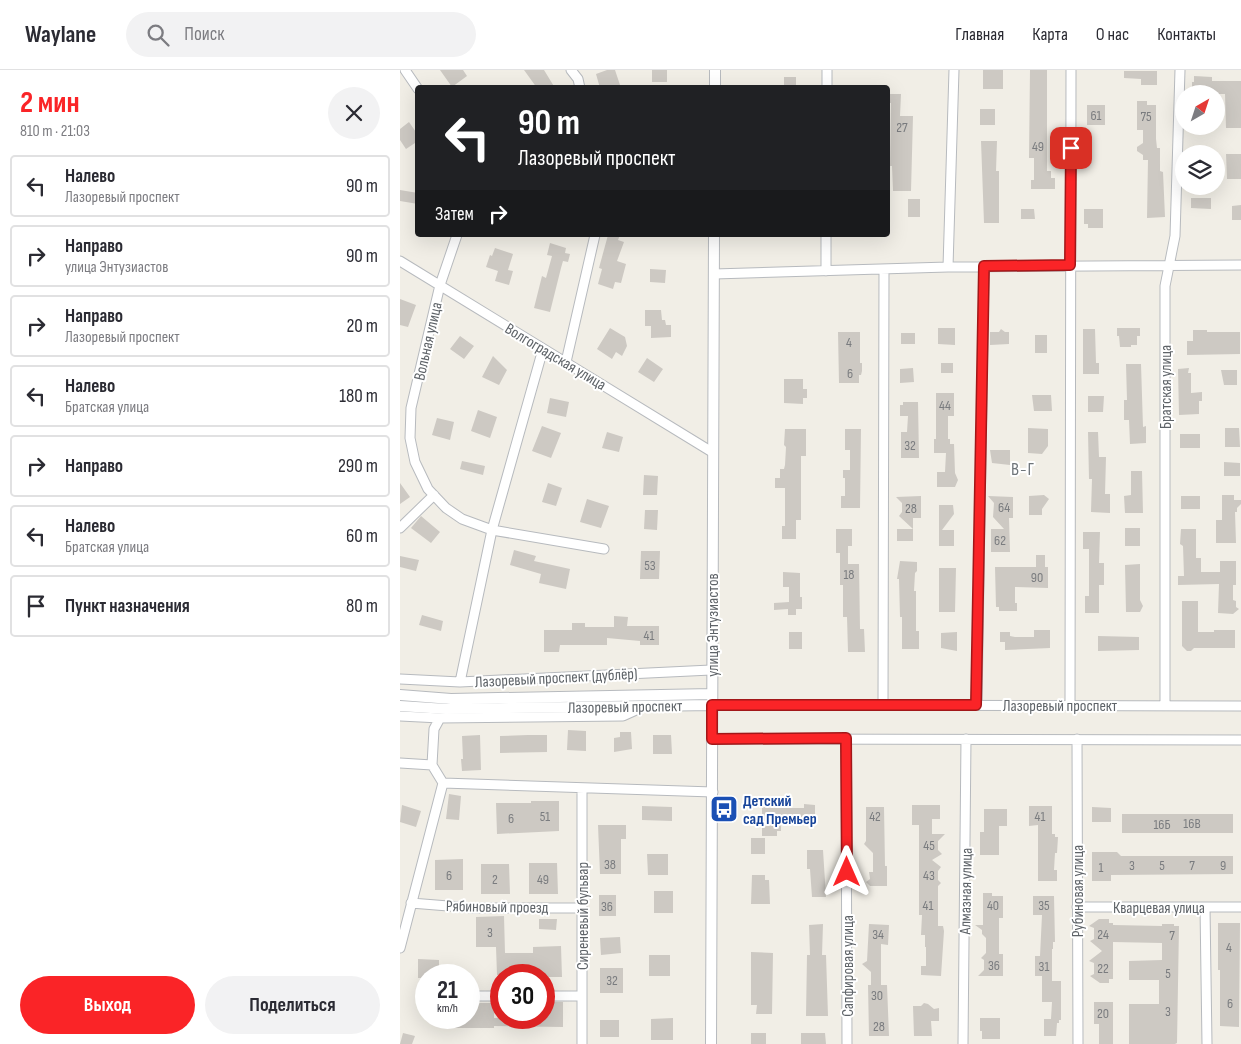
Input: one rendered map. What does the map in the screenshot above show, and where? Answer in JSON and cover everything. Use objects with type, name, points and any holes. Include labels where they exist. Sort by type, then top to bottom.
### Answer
[{"type":"street","points":[[405,70],[415,85]]},
{"type":"street","points":[[571,70],[578,79],[579,85]]},
{"type":"street","points":[[715,70],[715,85]]},
{"type":"street","points":[[827,70],[827,85]]},
{"type":"street","points":[[948,267],[954,70]]},
{"type":"street","points":[[1070,705],[1071,70]]},
{"type":"street","name":"Братская улица","points":[[1165,706],[1166,286],[1175,236],[1180,70]]},
{"type":"street","name":"Вольная улица","points":[[456,237],[440,286],[411,408],[410,438],[415,462],[428,489],[446,508],[462,519],[492,530],[604,550]]},
{"type":"street","points":[[566,362],[595,237]]},
{"type":"street","name":"улица Энтузиастов","points":[[711,1044],[714,237]]},
{"type":"street","points":[[826,237],[826,271]]},
{"type":"street","name":"Волгоградская улица","points":[[400,261],[712,452]]},
{"type":"street","points":[[714,274],[984,266],[1241,264]]},
{"type":"street","points":[[976,705],[984,266]]},
{"type":"street","points":[[883,705],[884,269]]},
{"type":"street","points":[[460,682],[492,530],[543,349]]},
{"type":"street","points":[[400,406],[411,408]]},
{"type":"street","points":[[400,528],[434,495]]},
{"type":"street","name":"Лазоревый проспект (дублёр)","points":[[400,678],[460,682],[712,670]]},
{"type":"street","name":"Лазоревый проспект","points":[[400,696],[451,699],[712,694]]},
{"type":"street","name":"Лазоревый проспект","points":[[400,706],[446,709],[645,705],[1241,706]]},
{"type":"street","name":"Лазоревый проспект (дублёр)","points":[[400,716],[440,718],[623,716],[645,705]]},
{"type":"street","points":[[400,948],[443,783],[432,765],[434,729],[440,718]]},
{"type":"street","name":"Сапфировая улица","points":[[846,738],[848,1044]]},
{"type":"street","name":"Алмазная улица","points":[[963,1044],[966,738]]},
{"type":"street","name":"Лазоревый проспект","points":[[712,739],[1241,740]]},
{"type":"street","name":"Рубиновая улица","points":[[1077,739],[1078,1044]]},
{"type":"street","points":[[400,763],[432,765]]},
{"type":"street","points":[[443,783],[713,792]]},
{"type":"street","name":"Сиреневый бульвар","points":[[582,788],[582,1044]]},
{"type":"street","name":"Рябиновый проезд","points":[[411,904],[473,908],[582,908]]},
{"type":"street","name":"Кварцевая улица","points":[[1077,907],[1241,907]]},
{"type":"street","points":[[1205,907],[1207,1044]]},
{"type":"street","points":[[555,996],[581,996]]},
{"type":"building","points":[[440,70],[463,70],[467,76],[455,85],[451,85]]},
{"type":"building","points":[[524,70],[544,70],[553,85],[535,85]]},
{"type":"building","points":[[607,70],[615,70],[620,85],[599,85],[596,74]]},
{"type":"building","points":[[652,70],[667,70],[667,82],[652,82]]},
{"type":"building","points":[[983,70],[1003,70],[1003,89],[983,89]]},
{"type":"building","points":[[1030,70],[1047,70],[1047,171],[1051,171],[1051,178],[1055,178],[1055,189],[1031,189],[1031,180],[1034,180],[1034,158],[1029,158]]},
{"type":"building","points":[[1124,71],[1157,71],[1157,85],[1141,85],[1141,79],[1124,78]]},
{"type":"building","points":[[1194,76],[1212,77],[1212,81],[1241,81],[1241,128],[1226,128],[1225,85],[1192,85],[1192,82],[1194,82]]},
{"type":"building","points":[[784,77],[796,77],[796,85],[784,85]]},
{"type":"building","points":[[890,94],[901,94],[900,116],[913,116],[911,191],[893,191],[892,166],[890,166]]},
{"type":"building","points":[[1137,101],[1147,101],[1147,105],[1156,105],[1156,139],[1157,148],[1160,148],[1160,171],[1163,172],[1165,217],[1147,218],[1148,160],[1143,160],[1143,155],[1137,151],[1137,147],[1143,143],[1143,130],[1137,130]]},
{"type":"building","points":[[1087,105],[1105,105],[1105,125],[1087,125]]},
{"type":"building","points":[[980,109],[995,109],[995,125],[980,125]]},
{"type":"building","points":[[409,122],[415,131],[415,143],[406,149],[400,140],[400,129]]},
{"type":"building","points":[[981,141],[997,141],[996,171],[999,171],[999,223],[984,223]]},
{"type":"building","points":[[1226,154],[1241,154],[1241,179],[1227,179]]},
{"type":"building","points":[[400,190],[415,192],[415,204],[400,201]]},
{"type":"building","points":[[1191,198],[1211,198],[1211,209],[1191,208]]},
{"type":"building","points":[[908,199],[920,199],[920,217],[908,217]]},
{"type":"building","points":[[1241,205],[1241,220],[1232,220],[1232,206]]},
{"type":"building","points":[[1021,209],[1034,209],[1035,219],[1021,219]]},
{"type":"building","points":[[1084,209],[1103,209],[1103,228],[1088,228],[1088,224],[1084,224]]},
{"type":"building","points":[[607,237],[619,237],[618,240],[624,242],[617,261],[626,264],[621,283],[615,282],[613,289],[598,284],[602,269],[599,268]]},
{"type":"building","points":[[550,243],[566,248],[565,253],[570,254],[568,262],[563,261],[550,312],[534,308],[542,276],[546,278],[552,256],[547,255]]},
{"type":"building","points":[[495,248],[513,254],[508,270],[513,271],[509,285],[495,281],[498,271],[486,267],[490,255],[492,256]]},
{"type":"building","points":[[650,269],[666,270],[665,283],[650,282]]},
{"type":"building","points":[[400,299],[416,305],[408,327],[400,325]]},
{"type":"building","points":[[645,310],[661,310],[662,320],[665,320],[666,325],[671,325],[671,337],[651,338],[651,326],[645,326]]},
{"type":"building","points":[[610,328],[625,337],[627,346],[622,356],[616,352],[612,359],[597,349]]},
{"type":"building","points":[[938,328],[955,328],[955,345],[938,344]]},
{"type":"building","points":[[1117,328],[1140,328],[1140,336],[1137,336],[1137,345],[1120,347]]},
{"type":"building","points":[[1001,329],[1009,332],[1009,344],[990,345],[990,332],[999,332]]},
{"type":"building","points":[[1083,329],[1095,329],[1096,363],[1099,363],[1099,374],[1083,374]]},
{"type":"building","points":[[1193,330],[1240,332],[1240,354],[1187,355],[1187,341],[1193,341]]},
{"type":"building","points":[[838,332],[860,332],[860,363],[862,363],[862,371],[861,375],[859,375],[859,383],[839,383]]},
{"type":"building","points":[[901,333],[915,333],[915,344],[901,344]]},
{"type":"building","points":[[1035,335],[1047,335],[1047,353],[1035,353]]},
{"type":"building","points":[[460,336],[474,346],[464,359],[450,349]]},
{"type":"building","points":[[493,356],[507,370],[499,385],[482,377]]},
{"type":"building","points":[[647,358],[663,369],[654,382],[638,372]]},
{"type":"building","points":[[941,363],[953,363],[953,373],[941,373]]},
{"type":"building","points":[[1126,364],[1141,364],[1143,427],[1146,426],[1146,443],[1130,444],[1129,420],[1124,420],[1124,400],[1127,400]]},
{"type":"building","points":[[913,368],[914,382],[900,383],[900,369]]},
{"type":"building","points":[[1189,368],[1188,373],[1191,373],[1191,393],[1202,392],[1202,401],[1199,401],[1199,414],[1179,415],[1178,369]]},
{"type":"building","points":[[1221,370],[1237,370],[1237,385],[1224,385]]},
{"type":"building","points":[[784,379],[803,379],[803,389],[807,389],[807,398],[803,398],[803,404],[784,403]]},
{"type":"building","points":[[936,393],[954,393],[954,416],[948,416],[948,439],[950,439],[950,444],[954,444],[955,473],[958,480],[955,487],[937,487],[937,472],[945,472],[946,453],[934,453],[934,439],[936,439]]},
{"type":"building","points":[[1032,395],[1051,395],[1052,411],[1034,411]]},
{"type":"building","points":[[1088,396],[1104,396],[1103,412],[1088,412]]},
{"type":"building","points":[[550,398],[569,402],[566,417],[547,413]]},
{"type":"building","points":[[903,402],[918,402],[919,458],[901,458],[901,432],[907,432],[908,416],[900,416],[900,405],[903,405]]},
{"type":"building","points":[[478,410],[497,417],[490,438],[471,431]]},
{"type":"building","points":[[437,418],[454,422],[450,440],[432,435]]},
{"type":"building","points":[[542,426],[561,433],[551,458],[532,451]]},
{"type":"building","points":[[1028,428],[1048,429],[1048,446],[1042,454],[1028,453]]},
{"type":"building","points":[[1225,428],[1239,428],[1240,447],[1225,447]]},
{"type":"building","points":[[785,429],[806,429],[806,456],[801,456],[801,520],[796,520],[796,539],[782,539],[782,526],[785,526],[785,488],[775,488],[775,478],[780,478],[780,469],[784,469],[785,465]]},
{"type":"building","points":[[845,429],[861,429],[860,508],[841,508],[841,496],[845,496],[843,470],[850,470],[850,450],[845,450]]},
{"type":"building","points":[[607,432],[623,437],[619,452],[602,448]]},
{"type":"building","points":[[1088,432],[1098,432],[1099,457],[1106,457],[1105,494],[1110,494],[1110,513],[1091,512],[1092,479],[1089,479]]},
{"type":"building","points":[[1180,434],[1200,434],[1200,448],[1180,448]]},
{"type":"building","points":[[990,450],[1010,450],[1010,465],[992,463]]},
{"type":"building","points":[[462,461],[485,466],[483,475],[460,469]]},
{"type":"building","points":[[1224,462],[1240,463],[1240,476],[1224,476]]},
{"type":"building","points":[[1131,471],[1142,471],[1143,513],[1125,513],[1124,496],[1131,495]]},
{"type":"building","points":[[644,475],[658,476],[657,495],[643,495]]},
{"type":"building","points":[[400,483],[410,497],[400,504]]},
{"type":"building","points":[[548,483],[562,488],[556,506],[542,502]]},
{"type":"building","points":[[1044,495],[1049,499],[1042,509],[1042,515],[1029,515],[1029,496]]},
{"type":"building","points":[[1222,495],[1234,495],[1234,500],[1241,500],[1237,512],[1235,512],[1236,543],[1216,543],[1216,520],[1222,520]]},
{"type":"building","points":[[921,496],[921,518],[913,518],[913,529],[899,516],[902,512],[902,503],[896,497]]},
{"type":"building","points":[[988,496],[1013,497],[1013,518],[1009,518],[1010,552],[991,552],[991,529],[1004,529],[993,517],[994,503]]},
{"type":"building","points":[[1181,496],[1200,496],[1200,509],[1181,509]]},
{"type":"building","points":[[587,499],[609,506],[601,528],[580,522]]},
{"type":"building","points":[[939,505],[953,505],[954,514],[942,530],[954,530],[954,546],[939,546]]},
{"type":"building","points":[[645,510],[658,510],[657,530],[644,529]]},
{"type":"building","points":[[421,516],[440,532],[431,543],[411,528]]},
{"type":"building","points":[[1125,528],[1140,528],[1140,546],[1125,546]]},
{"type":"building","points":[[836,529],[852,529],[852,546],[848,546],[848,564],[859,564],[860,629],[864,629],[865,652],[848,652],[847,617],[843,617],[843,585],[840,585],[840,553],[836,553]]},
{"type":"building","points":[[897,529],[913,529],[913,541],[897,541]]},
{"type":"building","points":[[1181,529],[1196,529],[1196,558],[1201,558],[1201,572],[1220,572],[1220,561],[1236,561],[1236,585],[1233,585],[1233,600],[1236,601],[1236,607],[1239,609],[1233,614],[1218,613],[1219,584],[1178,585],[1178,576],[1184,576],[1183,546],[1180,544]]},
{"type":"building","points":[[1083,532],[1100,532],[1099,563],[1104,563],[1104,585],[1099,585],[1099,613],[1085,613],[1085,596],[1089,596],[1089,549],[1083,549]]},
{"type":"building","points":[[514,550],[536,556],[534,561],[570,569],[566,589],[539,583],[541,574],[510,565]]},
{"type":"building","points":[[641,551],[660,551],[659,579],[640,579]]},
{"type":"building","points":[[1036,555],[1045,555],[1045,567],[1048,567],[1048,588],[1015,587],[1017,611],[999,611],[999,607],[996,607],[995,567],[1036,567]]},
{"type":"building","points":[[400,556],[419,560],[416,571],[400,567]]},
{"type":"building","points":[[900,561],[917,562],[914,591],[916,591],[916,631],[919,631],[919,649],[902,649],[902,617],[900,617],[899,579],[897,579]]},
{"type":"building","points":[[1140,564],[1140,600],[1143,606],[1140,612],[1126,612],[1125,565]]},
{"type":"building","points":[[939,568],[956,568],[955,612],[939,612]]},
{"type":"building","points":[[783,572],[800,573],[802,609],[796,609],[796,615],[788,615],[788,609],[774,610],[774,603],[789,602],[789,587],[783,587]]},
{"type":"building","points":[[1182,601],[1198,601],[1198,632],[1235,630],[1235,648],[1194,648],[1191,651],[1187,651],[1182,646]]},
{"type":"building","points":[[422,615],[443,621],[441,631],[419,625]]},
{"type":"building","points":[[614,616],[628,617],[627,626],[659,626],[659,645],[640,645],[640,641],[607,638],[607,645],[560,645],[559,652],[544,652],[544,630],[572,630],[572,623],[585,623],[585,627],[614,627]]},
{"type":"building","points":[[1034,630],[1050,630],[1050,648],[1005,650],[1005,642],[1000,642],[1000,632],[1010,632],[1010,636],[1015,637],[1034,637]]},
{"type":"building","points":[[789,632],[802,632],[802,649],[789,649]]},
{"type":"building","points":[[957,632],[957,651],[941,648],[941,633]]},
{"type":"building","points":[[1098,636],[1139,637],[1139,650],[1098,651]]},
{"type":"building","points":[[568,730],[586,731],[586,751],[567,750]]},
{"type":"building","points":[[620,732],[631,732],[632,749],[614,752],[614,738],[620,737]]},
{"type":"building","points":[[480,735],[481,770],[462,771],[462,736]]},
{"type":"building","points":[[547,735],[547,752],[500,753],[500,736]]},
{"type":"building","points":[[653,735],[671,735],[672,754],[653,754]]},
{"type":"building","points":[[449,794],[461,796],[459,820],[446,819]]},
{"type":"building","points":[[531,801],[559,801],[559,831],[497,834],[496,803],[531,803]]},
{"type":"building","points":[[762,803],[779,803],[779,808],[804,808],[804,804],[815,805],[815,825],[781,824],[781,831],[777,831],[777,836],[762,836]]},
{"type":"building","points":[[402,805],[421,811],[416,827],[400,822]]},
{"type":"building","points":[[912,805],[940,805],[940,819],[932,819],[932,834],[945,834],[938,841],[938,850],[942,854],[932,860],[941,867],[938,871],[938,880],[941,883],[938,886],[938,926],[943,926],[944,931],[941,976],[921,975],[921,966],[926,966],[926,947],[925,935],[921,935],[922,915],[919,915],[919,825],[912,825]]},
{"type":"building","points":[[642,806],[672,807],[672,821],[642,820]]},
{"type":"building","points":[[1029,806],[1052,806],[1052,834],[1058,837],[1054,870],[1057,870],[1057,881],[1038,881],[1038,825],[1029,826]]},
{"type":"building","points":[[866,807],[884,807],[887,886],[870,886],[866,882],[870,879],[869,872],[873,872],[873,853],[864,844],[866,841]]},
{"type":"building","points":[[1092,807],[1111,808],[1111,822],[1092,822]]},
{"type":"building","points":[[984,809],[1007,809],[1007,826],[999,826],[999,855],[980,855],[980,832],[984,832]]},
{"type":"building","points":[[1122,814],[1233,814],[1233,833],[1122,833]]},
{"type":"building","points":[[598,825],[626,825],[626,839],[621,839],[621,874],[600,874]]},
{"type":"building","points":[[751,838],[765,838],[765,854],[751,854]]},
{"type":"building","points":[[807,850],[823,850],[826,897],[812,897],[810,869],[807,869]]},
{"type":"building","points":[[1092,852],[1117,852],[1121,856],[1233,856],[1233,874],[1111,875],[1111,881],[1092,881]]},
{"type":"building","points":[[647,854],[668,854],[668,875],[648,875]]},
{"type":"building","points":[[463,859],[463,890],[435,890],[435,860]]},
{"type":"building","points":[[529,863],[557,863],[558,894],[529,894]]},
{"type":"building","points":[[481,864],[509,864],[510,894],[481,894]]},
{"type":"building","points":[[752,875],[765,875],[765,880],[769,880],[770,904],[751,904]]},
{"type":"building","points":[[654,891],[673,891],[673,913],[654,913]]},
{"type":"building","points":[[983,893],[992,893],[992,896],[1003,896],[1003,918],[999,918],[999,954],[1003,954],[1003,976],[978,976],[984,970],[984,960],[981,958],[986,953],[986,938],[982,934],[982,930],[975,925],[983,925]]},
{"type":"building","points":[[599,895],[616,895],[616,916],[599,916]]},
{"type":"building","points":[[1033,896],[1054,896],[1055,942],[1053,942],[1052,949],[1052,981],[1061,981],[1061,1020],[1057,1023],[1056,1036],[1044,1036],[1044,1019],[1051,1019],[1052,1002],[1042,1002],[1042,976],[1035,976],[1035,956],[1040,956],[1042,915],[1033,915]]},
{"type":"building","points":[[504,916],[505,953],[533,953],[533,947],[561,946],[562,977],[555,977],[555,964],[497,964],[496,947],[476,947],[476,917]]},
{"type":"building","points":[[539,919],[557,919],[556,930],[539,929]]},
{"type":"building","points":[[1099,919],[1109,919],[1109,923],[1113,923],[1113,925],[1162,926],[1162,924],[1174,924],[1174,926],[1179,926],[1177,1043],[1129,1044],[1129,1004],[1159,1004],[1159,980],[1129,980],[1129,961],[1162,960],[1162,943],[1113,942],[1113,979],[1109,979],[1109,983],[1100,983],[1090,976],[1094,974],[1094,963],[1089,961],[1102,951],[1090,941],[1094,939],[1094,928],[1089,926]]},
{"type":"building","points":[[1218,923],[1240,923],[1239,1027],[1220,1026]]},
{"type":"building","points":[[823,924],[822,955],[826,955],[828,1016],[806,1016],[807,955],[810,955],[809,925]]},
{"type":"building","points":[[869,924],[889,925],[888,945],[881,944],[881,985],[887,985],[889,1036],[869,1036],[868,985],[871,985],[871,972],[862,964],[867,961]]},
{"type":"building","points":[[620,937],[621,953],[601,955],[600,938]]},
{"type":"building","points":[[751,952],[773,953],[772,1014],[756,1014],[757,1005],[751,1005]]},
{"type":"building","points":[[649,955],[670,955],[670,976],[649,976]]},
{"type":"building","points":[[418,959],[439,960],[439,964],[418,964]]},
{"type":"building","points":[[600,968],[623,968],[623,993],[600,993]]},
{"type":"building","points":[[555,1002],[563,1002],[563,1027],[555,1027]]},
{"type":"building","points":[[1094,1002],[1113,1002],[1113,1044],[1099,1044],[1099,1024],[1094,1024]]},
{"type":"building","points":[[480,1003],[490,1003],[490,1028],[480,1028]]},
{"type":"building","points":[[924,1003],[934,1009],[939,1008],[939,1021],[931,1021],[932,1036],[914,1036],[913,1006],[921,1006]]},
{"type":"building","points":[[673,1018],[673,1040],[651,1040],[651,1019]]},
{"type":"building","points":[[980,1018],[1000,1018],[1000,1039],[982,1039]]},
{"type":"building","points":[[600,1020],[619,1020],[619,1037],[600,1037]]},
{"type":"building","points":[[403,1033],[415,1036],[412,1044],[400,1044]]},
{"type":"building","points":[[751,1033],[766,1033],[766,1044],[751,1044]]},
{"type":"building","points":[[801,1033],[825,1033],[826,1044],[801,1044]]},
{"type":"place","name":"Детский сад Премьер","points":[[724,809]]},
{"type":"district","name":"В-Г","points":[[1023,469]]},
{"type":"route","points":[[847,872],[846,738],[712,739],[712,705],[976,705],[984,266],[1070,265],[1071,148]]}]
